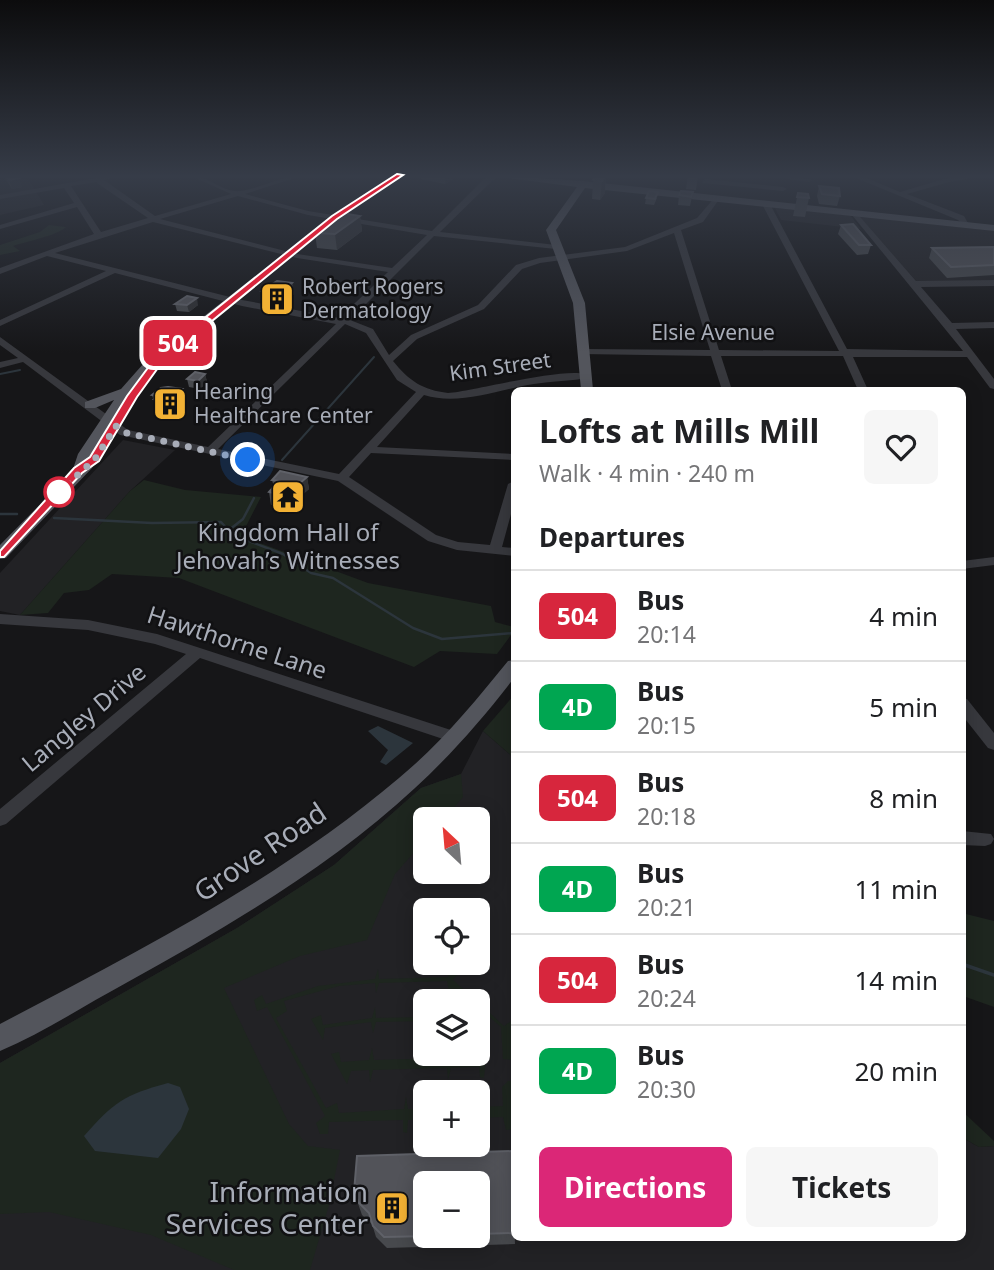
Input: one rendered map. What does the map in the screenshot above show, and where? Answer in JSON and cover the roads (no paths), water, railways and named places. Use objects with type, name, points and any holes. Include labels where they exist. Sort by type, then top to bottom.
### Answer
[{"type":"main road","points":[[113,423],[123,392],[146,366],[159,359],[315,234]]},
{"type":"main road","points":[[552,234],[579,303],[587,387]]},
{"type":"main road","points":[[0,554],[78,471],[95,459],[113,423],[159,359]]},
{"type":"main road","points":[[90,405],[123,392]]},
{"type":"main road","name":"Grove Road","points":[[0,1038],[203,926],[265,888],[370,813],[455,737],[511,670]]},
{"type":"street","points":[[0,271],[105,234]]},
{"type":"street","points":[[213,234],[290,254],[395,271]]},
{"type":"street","points":[[210,451],[433,234]]},
{"type":"street","points":[[436,234],[555,247]]},
{"type":"street","points":[[388,361],[414,337],[481,307],[519,267],[533,262],[627,248],[665,234]]},
{"type":"street","points":[[678,234],[726,387]]},
{"type":"street","points":[[782,234],[862,387]]},
{"type":"street","points":[[873,234],[949,326],[994,386]]},
{"type":"street","points":[[46,253],[232,300],[343,321],[370,331],[402,381],[421,392],[342,478]]},
{"type":"street","points":[[0,323],[113,271]]},
{"type":"street","points":[[914,284],[994,283]]},
{"type":"street","points":[[949,326],[994,325]]},
{"type":"street","points":[[0,340],[127,433],[342,478],[432,538],[457,546],[511,552]]},
{"type":"street","name":"Elsie Avenue","points":[[584,352],[971,354]]},
{"type":"street","points":[[0,365],[25,359]]},
{"type":"street","name":"Kim Street","points":[[521,387],[586,376]]},
{"type":"street","name":"Kim Street","points":[[421,392],[462,395],[511,388]]},
{"type":"street","points":[[368,450],[511,457]]},
{"type":"street","points":[[495,549],[511,494]]},
{"type":"street","points":[[966,564],[994,561]]},
{"type":"street","name":"Hawthorne Lane","points":[[0,619],[100,626],[198,652],[455,737]]},
{"type":"street","name":"Langley Drive","points":[[0,819],[198,652]]},
{"type":"street","points":[[966,708],[994,744]]},
{"type":"street","points":[[966,838],[985,839]]},
{"type":"waterway","points":[[282,460],[374,357]]},
{"type":"waterway","points":[[0,374],[20,370]]},
{"type":"waterway","points":[[229,530],[243,519],[254,498]]},
{"type":"waterway","points":[[0,514],[17,514]]},
{"type":"waterway","points":[[54,518],[152,523],[221,522],[233,535],[283,554],[311,573],[333,578],[413,628],[442,639],[511,633]]},
{"type":"waterway","points":[[966,965],[994,975]]},
{"type":"place","name":"Robert Rogers Dermatology","points":[[277,299]]},
{"type":"place","name":"Hearing Healthcare Center","points":[[170,404]]},
{"type":"place","name":"Kingdom Hall of Jehovah’s Witnesses","points":[[288,497]]},
{"type":"place","name":"Information Services Center","points":[[392,1208]]}]
